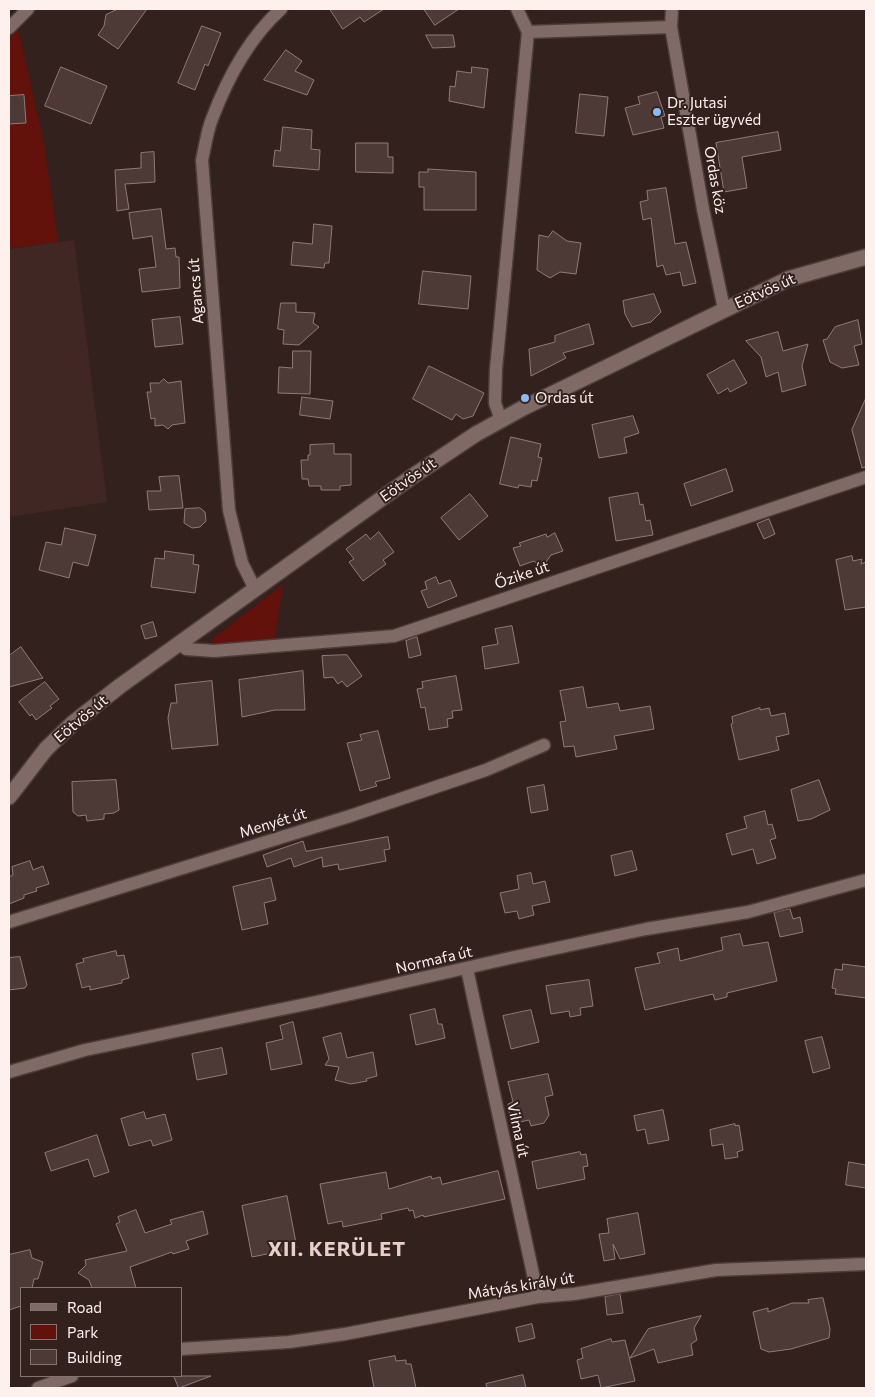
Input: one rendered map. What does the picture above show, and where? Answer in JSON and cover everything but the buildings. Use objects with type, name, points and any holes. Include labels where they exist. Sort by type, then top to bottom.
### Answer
[{"type":"street","points":[[9,28],[28,9]]},
{"type":"street","name":"Agancs út","points":[[254,589],[242,563],[229,510],[202,160],[211,120],[231,75],[265,23],[281,9]]},
{"type":"street","points":[[501,420],[496,403],[496,369],[528,32],[517,9]]},
{"type":"street","points":[[528,32],[671,27],[672,9]]},
{"type":"street","name":"Ordas köz","points":[[671,27],[703,209],[724,309]]},
{"type":"street","name":"Eötvös út","points":[[9,797],[46,749],[73,724],[120,686],[413,476],[501,420],[788,279],[866,257]]},
{"type":"street","name":"Őzike út","points":[[181,642],[186,649],[214,651],[394,636],[866,477]]},
{"type":"street","name":"Menyét út","points":[[9,922],[350,816],[486,770],[544,744]]},
{"type":"street","name":"Normafa út","points":[[9,1072],[85,1050],[646,929],[748,912],[866,880]]},
{"type":"street","name":"Vilma út","points":[[467,969],[538,1297]]},
{"type":"street","name":"Mátyás király út","points":[[182,1348],[289,1342],[345,1334],[538,1297],[574,1294],[716,1270],[866,1264]]},
{"type":"street","points":[[38,1388],[69,1377]]},
{"type":"shaded area","points":[[74,240],[107,502],[9,517],[9,249]]},
{"type":"green space","points":[[18,29],[44,144],[58,242],[9,248],[9,39]]},
{"type":"green space","points":[[283,584],[274,642],[212,645],[211,640]]},
{"type":"place","name":"Dr. Jutasi Eszter ügyvéd","points":[[657,112]]},
{"type":"place","name":"Ordas út","points":[[525,398]]},
{"type":"district","name":"XII. KERÜLET","points":[[337,1249]]}]
